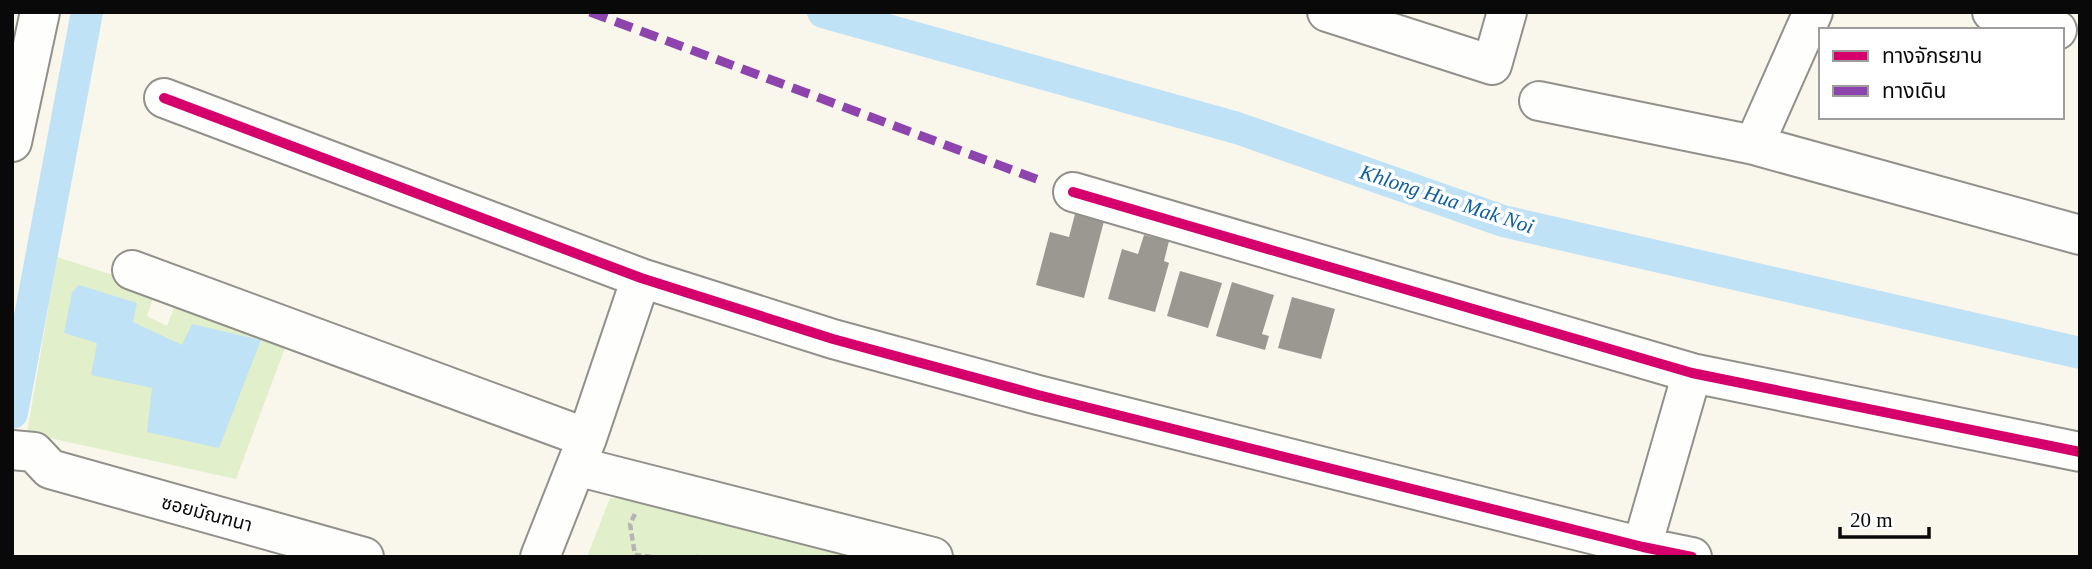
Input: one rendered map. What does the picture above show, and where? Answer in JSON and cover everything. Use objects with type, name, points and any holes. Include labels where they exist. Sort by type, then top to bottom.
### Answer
[{"type":"street","points":[[1327,12],[1492,65],[1507,12]]},
{"type":"street","points":[[1754,145],[1813,12]]},
{"type":"street","points":[[1992,12],[2050,28]]},
{"type":"street","points":[[12,142],[30,17]]},
{"type":"street","points":[[164,98],[641,278],[833,339],[1641,552],[1692,557]]},
{"type":"street","points":[[1539,101],[1754,145],[2080,235]]},
{"type":"street","points":[[1073,192],[1692,373],[2080,452]]},
{"type":"street","points":[[132,270],[581,452],[648,484],[933,557]]},
{"type":"street","points":[[540,557],[581,452],[641,278]]},
{"type":"street","points":[[1641,552],[1692,373]]},
{"type":"street","name":"ซอยมัณฑนา","points":[[12,450],[34,452],[50,469],[364,557]]},
{"type":"street","name":"ซอยมัณฑนา","points":[[12,475],[26,477],[50,469]]},
{"type":"path","points":[[648,484],[630,524],[635,555],[653,557]]},
{"type":"green space","points":[[57,257],[156,289],[147,316],[167,326],[177,300],[289,337],[236,479],[27,433]]},
{"type":"green space","points":[[610,498],[630,498],[854,557],[587,557]]},
{"type":"water","points":[[79,285],[137,303],[133,322],[182,345],[192,324],[261,340],[219,448],[147,432],[152,388],[91,375],[97,343],[64,333],[72,292]]},
{"type":"building","points":[[1075,214],[1104,221],[1084,298],[1036,285],[1050,232],[1069,237]]},
{"type":"building","points":[[1144,235],[1169,241],[1164,261],[1169,263],[1155,312],[1108,299],[1122,249],[1138,254]]},
{"type":"building","points":[[1180,271],[1222,283],[1208,328],[1167,316]]},
{"type":"building","points":[[1232,282],[1274,295],[1262,334],[1269,336],[1265,350],[1216,336]]},
{"type":"building","points":[[1292,297],[1335,309],[1321,359],[1278,348]]},
{"type":"waterway","points":[[12,413],[87,12]]},
{"type":"waterway","name":"Khlong Hua Mak Noi","points":[[823,12],[1237,128],[1503,221],[2080,353]]},
{"type":"marked path","points":[[590,12],[1039,180]]},
{"type":"cycle path","points":[[164,98],[641,278],[833,339],[1038,395],[1692,557]]},
{"type":"cycle path","points":[[1073,192],[1692,373],[2080,452]]}]
